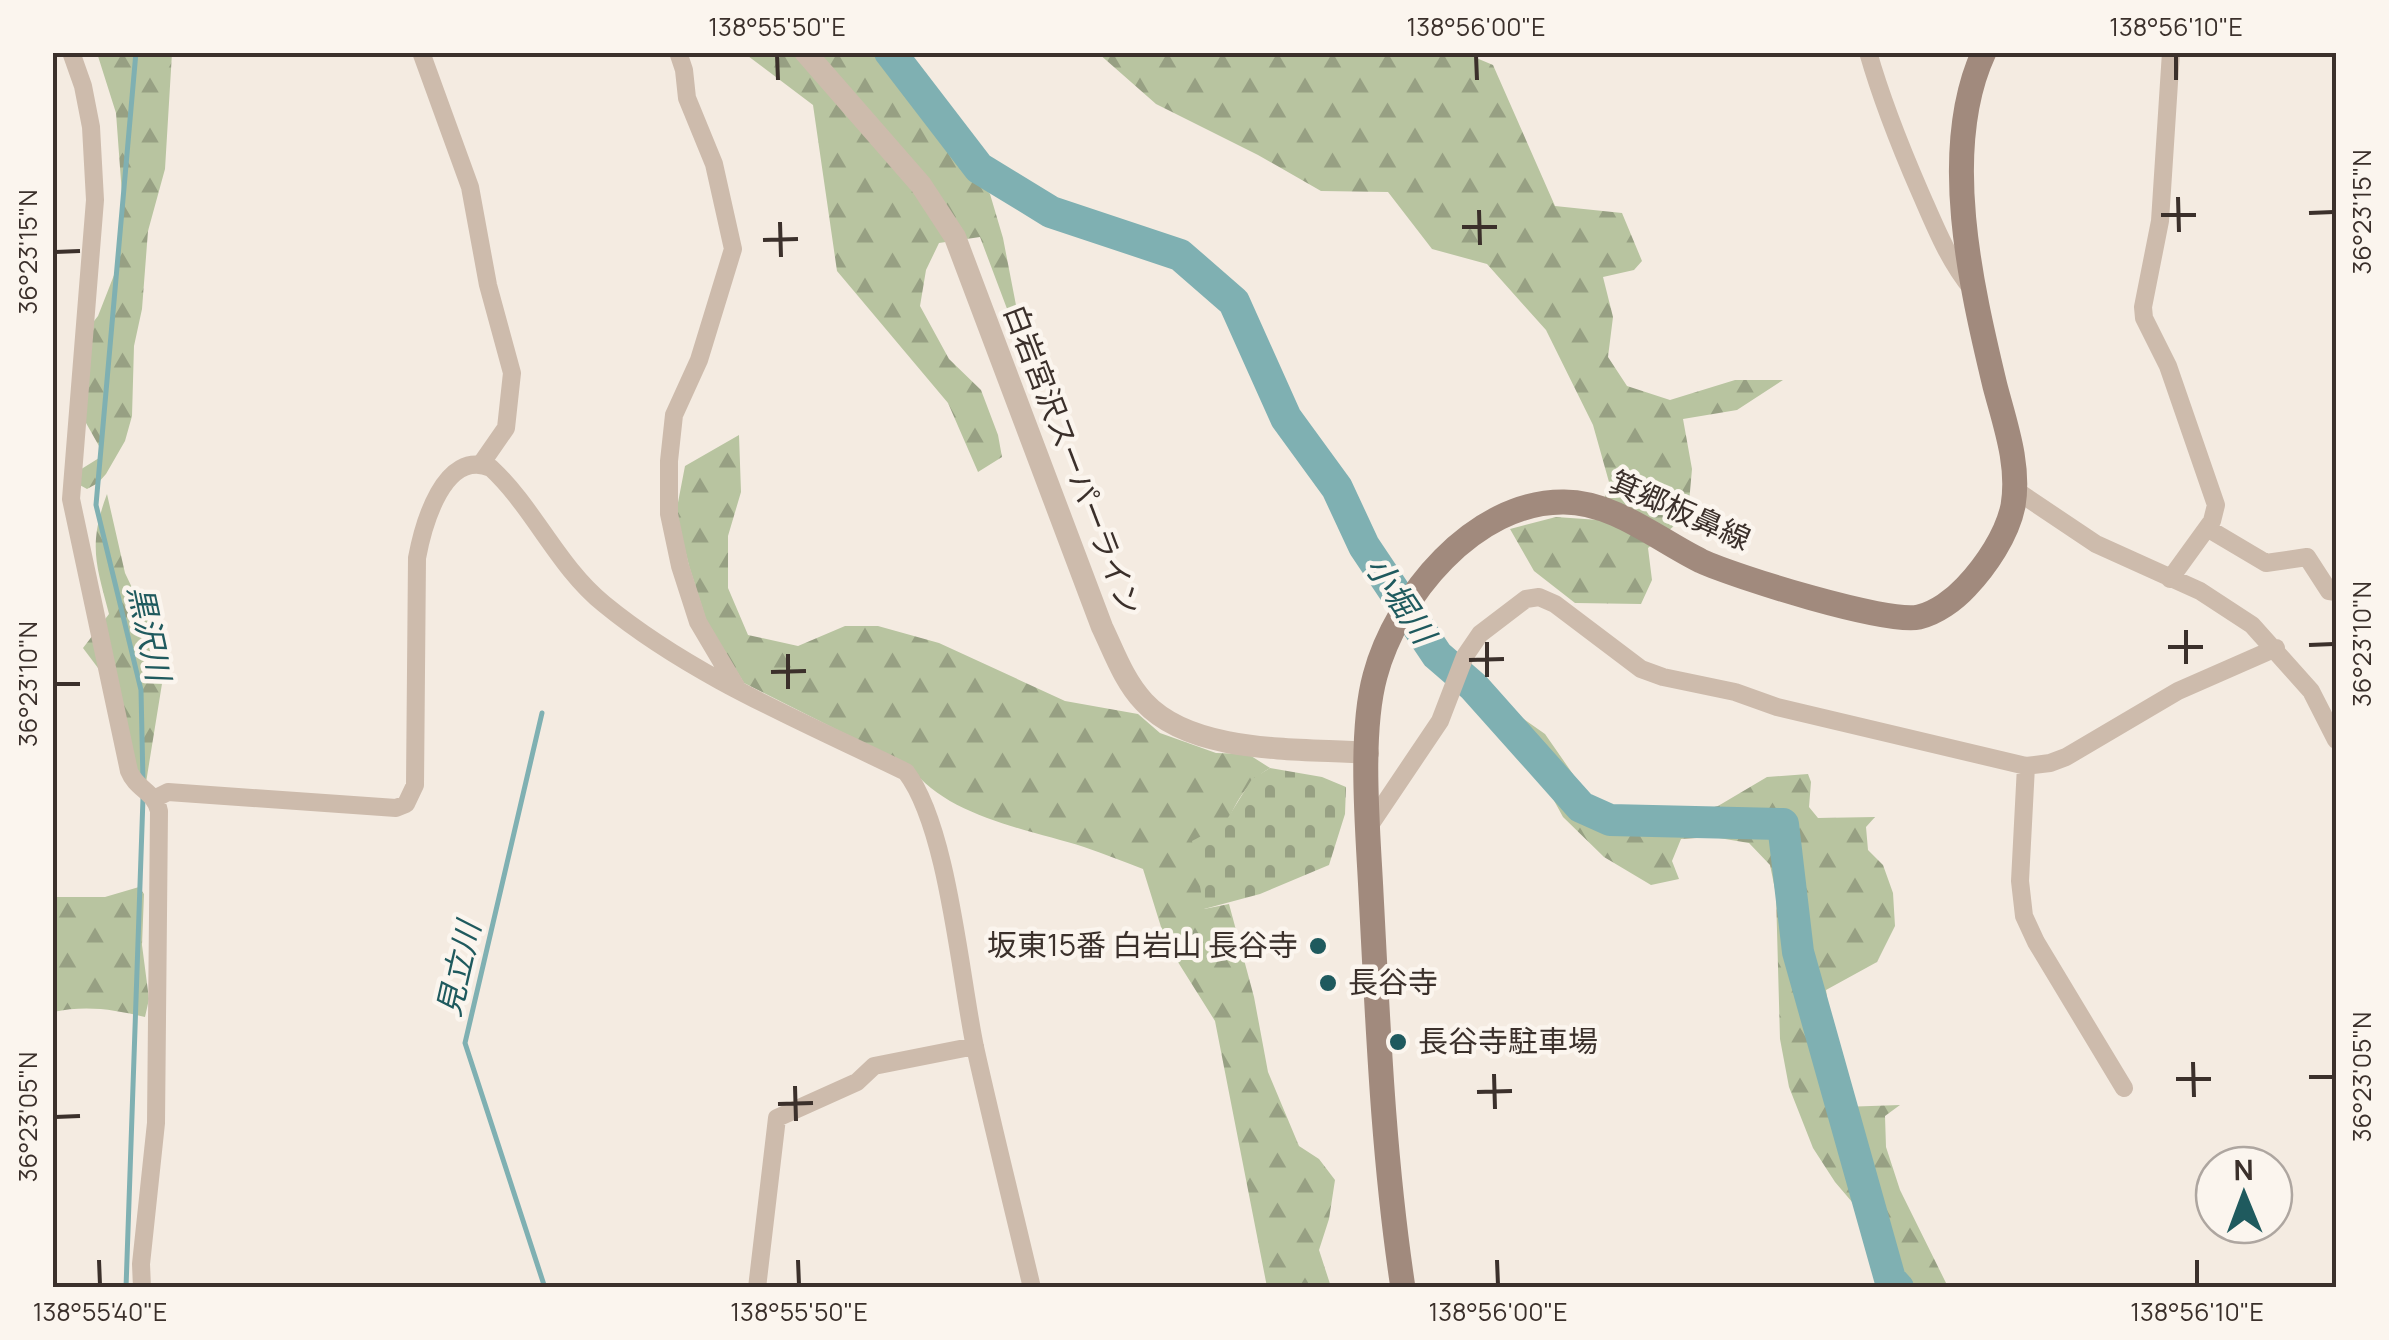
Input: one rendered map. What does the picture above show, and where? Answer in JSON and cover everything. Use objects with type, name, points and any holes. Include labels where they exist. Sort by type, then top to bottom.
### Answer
[{"type":"main road","name":"箕郷板鼻線","points":[[1403,1288],[1384,1150],[1368,828],[1369,701],[1394,624],[1426,581],[1488,525],[1518,510],[1563,502],[1592,506],[1721,568],[1875,615],[1905,618],[1933,612],[1966,588],[1996,547],[2012,510],[2014,489],[2012,450],[1972,289],[1966,239],[1963,148],[1969,90],[1984,52]]},
{"type":"street","points":[[71,52],[83,86],[90,127],[95,200],[71,499],[129,771],[132,779],[156,798],[159,811],[156,1123],[141,1264],[142,1288]]},
{"type":"street","points":[[156,798],[168,792],[396,808],[406,804],[416,785],[417,558],[423,528],[444,485],[458,470],[480,464],[506,428],[512,374],[488,286],[470,187],[421,52]]},
{"type":"street","points":[[678,52],[687,98],[714,164],[733,249],[699,360],[674,416],[669,514],[698,622],[737,688]]},
{"type":"street","name":"白岩宮沢スーパーライン","points":[[805,52],[921,185],[955,238],[1102,627],[1127,680],[1143,701],[1162,719],[1226,742],[1368,753]]},
{"type":"street","points":[[1868,52],[1885,110],[1942,244],[1972,289]]},
{"type":"street","points":[[2170,579],[2208,528],[2216,505],[2168,366],[2144,318],[2160,221],[2171,52]]},
{"type":"street","points":[[480,464],[500,477],[581,582],[602,603],[700,669],[906,772],[916,785],[938,848],[975,1046],[1032,1288]]},
{"type":"street","points":[[2014,489],[2096,544],[2200,591],[2252,625],[2312,690],[2336,740]]},
{"type":"street","points":[[2208,528],[2266,564],[2307,558],[2329,591],[2336,592]]},
{"type":"street","points":[[1368,828],[1440,721],[1465,656],[1480,634],[1526,599],[1539,597],[1554,604],[1641,669],[1652,673],[2026,766],[2066,756],[2178,691],[2276,648]]},
{"type":"street","points":[[2026,766],[2020,881],[2024,916],[2124,1088]]},
{"type":"street","points":[[756,1288],[777,1118],[856,1082],[874,1066],[975,1046]]},
{"type":"green space","points":[[1462,52],[1493,65],[1555,206],[1622,213],[1642,261],[1634,270],[1603,277],[1613,317],[1608,357],[1627,386],[1670,400],[1735,380],[1783,380],[1737,410],[1683,419],[1692,469],[1688,514],[1648,548],[1652,580],[1641,604],[1575,603],[1534,571],[1510,529],[1556,517],[1599,520],[1609,482],[1593,425],[1546,330],[1487,264],[1432,249],[1388,192],[1321,191],[1156,104],[1098,53]]},
{"type":"green space","points":[[97,53],[172,53],[165,169],[148,231],[142,309],[134,346],[132,416],[125,441],[106,474],[87,489],[67,478],[99,458],[99,446],[77,407],[76,344],[98,316],[116,270],[123,208],[116,113]]},
{"type":"green space","points":[[744,53],[877,53],[990,194],[1003,238],[1027,362],[980,237],[939,243],[926,270],[920,306],[949,359],[981,390],[998,435],[1002,457],[978,472],[948,403],[837,271],[813,105]]},
{"type":"green space","points":[[739,435],[741,492],[728,536],[728,588],[748,635],[798,646],[845,626],[878,626],[939,643],[1065,701],[1138,714],[1160,733],[1216,753],[1248,754],[1270,768],[1242,794],[1232,811],[1204,909],[1229,904],[1254,997],[1268,1072],[1299,1146],[1319,1159],[1335,1180],[1319,1250],[1331,1287],[1267,1287],[1215,1021],[1166,943],[1143,869],[966,809],[926,784],[911,767],[744,683],[707,623],[676,513],[685,466]]},
{"type":"green space","points":[[107,494],[125,573],[166,659],[144,795],[107,680],[83,648],[109,614],[96,554],[97,527]]},
{"type":"green space","points":[[1482,703],[1501,703],[1545,734],[1584,790],[1611,810],[1698,811],[1718,806],[1767,777],[1808,774],[1809,807],[1818,818],[1875,817],[1866,827],[1868,850],[1883,865],[1893,893],[1895,926],[1877,962],[1826,990],[1842,1107],[1900,1105],[1885,1116],[1886,1147],[1900,1190],[1948,1287],[1899,1287],[1875,1229],[1835,1182],[1813,1148],[1789,1087],[1780,1039],[1776,894],[1770,865],[1749,843],[1713,837],[1681,839],[1672,861],[1679,879],[1651,885],[1604,857],[1563,817],[1551,795],[1486,723]]},
{"type":"green space","points":[[1270,768],[1322,777],[1346,787],[1345,814],[1329,865],[1260,894],[1204,909],[1192,841],[1224,824],[1252,779]]},
{"type":"green space","points":[[139,887],[144,894],[142,945],[149,999],[145,1017],[99,1009],[53,1012],[53,897],[105,897]]},
{"type":"waterway","name":"黒沢川","points":[[136,52],[96,505],[141,690],[143,782]]},
{"type":"waterway","name":"小堀川","points":[[890,52],[979,168],[1051,212],[1180,255],[1234,302],[1286,418],[1337,488],[1364,546],[1437,655],[1474,687],[1581,807],[1610,820],[1783,824],[1798,952],[1890,1279],[1898,1288]]},
{"type":"waterway","name":"見立川","points":[[542,713],[465,1043],[545,1288]]},
{"type":"waterway","name":"黒沢川","points":[[126,1288],[143,798]]},
{"type":"place","name":"坂東15番 白岩山 長谷寺","points":[[1318,946]]},
{"type":"place","name":"長谷寺","points":[[1328,983]]},
{"type":"place","name":"長谷寺駐車場","points":[[1398,1042]]}]
